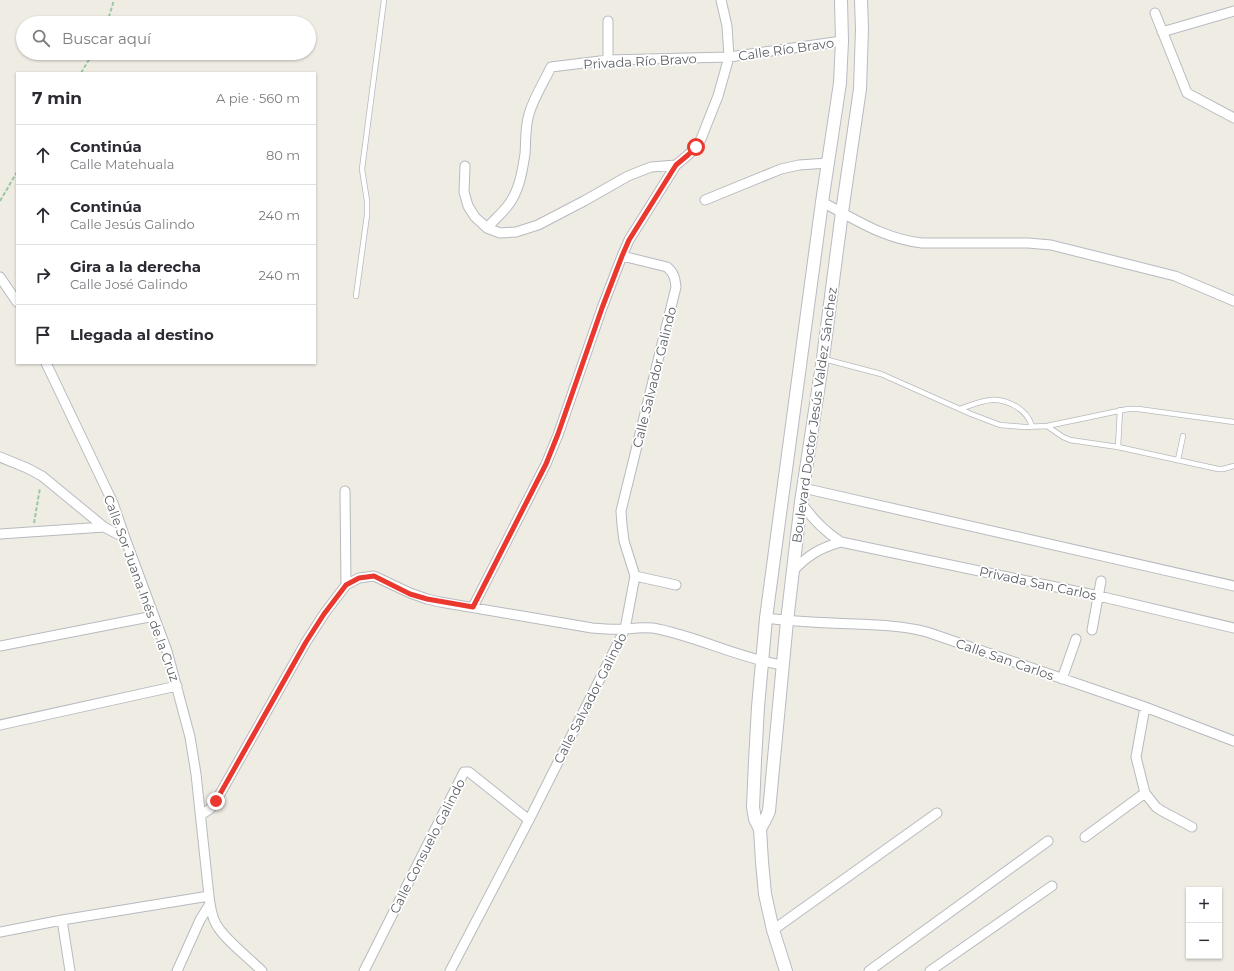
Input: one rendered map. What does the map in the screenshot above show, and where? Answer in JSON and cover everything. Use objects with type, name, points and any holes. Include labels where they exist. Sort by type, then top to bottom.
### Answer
[{"type":"main road","name":"Boulevard Doctor Jesús Valdez Sánchez","points":[[786,971],[773,930],[765,894],[760,829],[755,819],[753,807],[757,730],[766,618],[822,202],[840,83],[842,41],[841,0]]},
{"type":"main road","name":"Boulevard Doctor Jesús Valdez Sánchez","points":[[760,829],[769,811],[782,665],[801,502],[823,358],[860,89],[862,29],[861,0]]},
{"type":"street","points":[[473,607],[546,464],[602,308],[629,240],[676,165],[696,147],[718,96],[729,57],[728,37],[721,0]]},
{"type":"street","points":[[1155,13],[1187,93],[1234,118]]},
{"type":"street","points":[[1162,32],[1233,15]]},
{"type":"street","points":[[608,21],[608,60]]},
{"type":"street","name":"Calle Río Bravo","points":[[729,57],[842,41]]},
{"type":"street","name":"Privada Río Bravo","points":[[487,228],[507,208],[519,185],[525,153],[526,126],[529,114],[534,101],[552,67],[608,60],[729,57]]},
{"type":"street","points":[[705,200],[781,169],[799,165],[828,163]]},
{"type":"street","points":[[465,166],[464,192],[468,206],[475,217],[487,228],[500,233],[516,232],[538,225],[628,176],[651,167],[676,165]]},
{"type":"street","points":[[822,202],[879,232],[908,242],[1028,243],[1051,245],[1175,276],[1234,301]]},
{"type":"street","name":"Calle Salvador Galindo","points":[[450,971],[529,820],[625,629],[635,576],[624,541],[621,511],[676,287],[675,277],[667,267],[622,256]]},
{"type":"street","points":[[0,277],[16,301]]},
{"type":"street","name":"Calle Sor Juana Inés de la Cruz","points":[[46,364],[113,503],[167,651],[190,737],[196,774],[210,900],[216,924],[225,935],[262,971]]},
{"type":"street","points":[[0,457],[42,476],[104,527],[125,538]]},
{"type":"street","points":[[803,488],[1234,586]]},
{"type":"street","points":[[345,491],[346,585]]},
{"type":"street","name":"Privada San Carlos","points":[[801,502],[808,514],[818,525],[841,542],[1099,596],[1234,628]]},
{"type":"street","points":[[0,534],[104,527]]},
{"type":"street","points":[[793,571],[803,560],[814,552],[841,542]]},
{"type":"street","points":[[201,815],[210,809],[216,801],[306,642],[324,614],[346,585],[359,578],[374,576],[410,594],[427,599],[592,628],[612,630],[638,627],[653,628],[701,641],[762,662],[782,665]]},
{"type":"street","points":[[635,576],[676,585]]},
{"type":"street","points":[[1092,630],[1101,581]]},
{"type":"street","points":[[0,646],[154,616]]},
{"type":"street","name":"Calle San Carlos","points":[[766,618],[787,621],[889,626],[927,632],[1144,707],[1234,741]]},
{"type":"street","points":[[1062,679],[1076,639]]},
{"type":"street","points":[[0,725],[177,686]]},
{"type":"street","points":[[1144,707],[1136,757],[1145,793],[1156,807],[1192,827]]},
{"type":"street","name":"Calle Consuelo Galindo","points":[[364,971],[464,772],[469,772],[529,820]]},
{"type":"street","points":[[1085,837],[1145,793]]},
{"type":"street","points":[[773,930],[937,813]]},
{"type":"street","points":[[869,971],[1048,841]]},
{"type":"street","points":[[930,971],[1052,886]]},
{"type":"street","points":[[0,932],[62,920],[210,900]]},
{"type":"street","points":[[177,971],[210,900]]},
{"type":"street","points":[[62,920],[70,971]]},
{"type":"lane","points":[[356,296],[367,215],[367,201],[362,168],[384,0]]},
{"type":"lane","points":[[823,358],[881,374],[960,409],[1000,424],[1024,427],[1046,426],[1120,410],[1138,409],[1234,422]]},
{"type":"lane","points":[[960,409],[981,402],[1000,400],[1020,409],[1030,420],[1032,426]]},
{"type":"lane","points":[[1118,447],[1120,410]]},
{"type":"lane","points":[[1046,426],[1070,440],[1118,447],[1223,470],[1234,466]]},
{"type":"lane","points":[[1178,460],[1183,436]]},
{"type":"path","points":[[109,16],[114,0]]},
{"type":"path","points":[[82,72],[89,60]]},
{"type":"path","points":[[0,201],[16,174]]},
{"type":"path","points":[[33,532],[42,476]]},
{"type":"route","points":[[216,801],[306,642],[324,614],[346,585],[364,576],[374,576],[410,594],[440,602],[473,607],[546,464],[567,411],[602,308],[629,240],[676,165],[696,147]]}]
